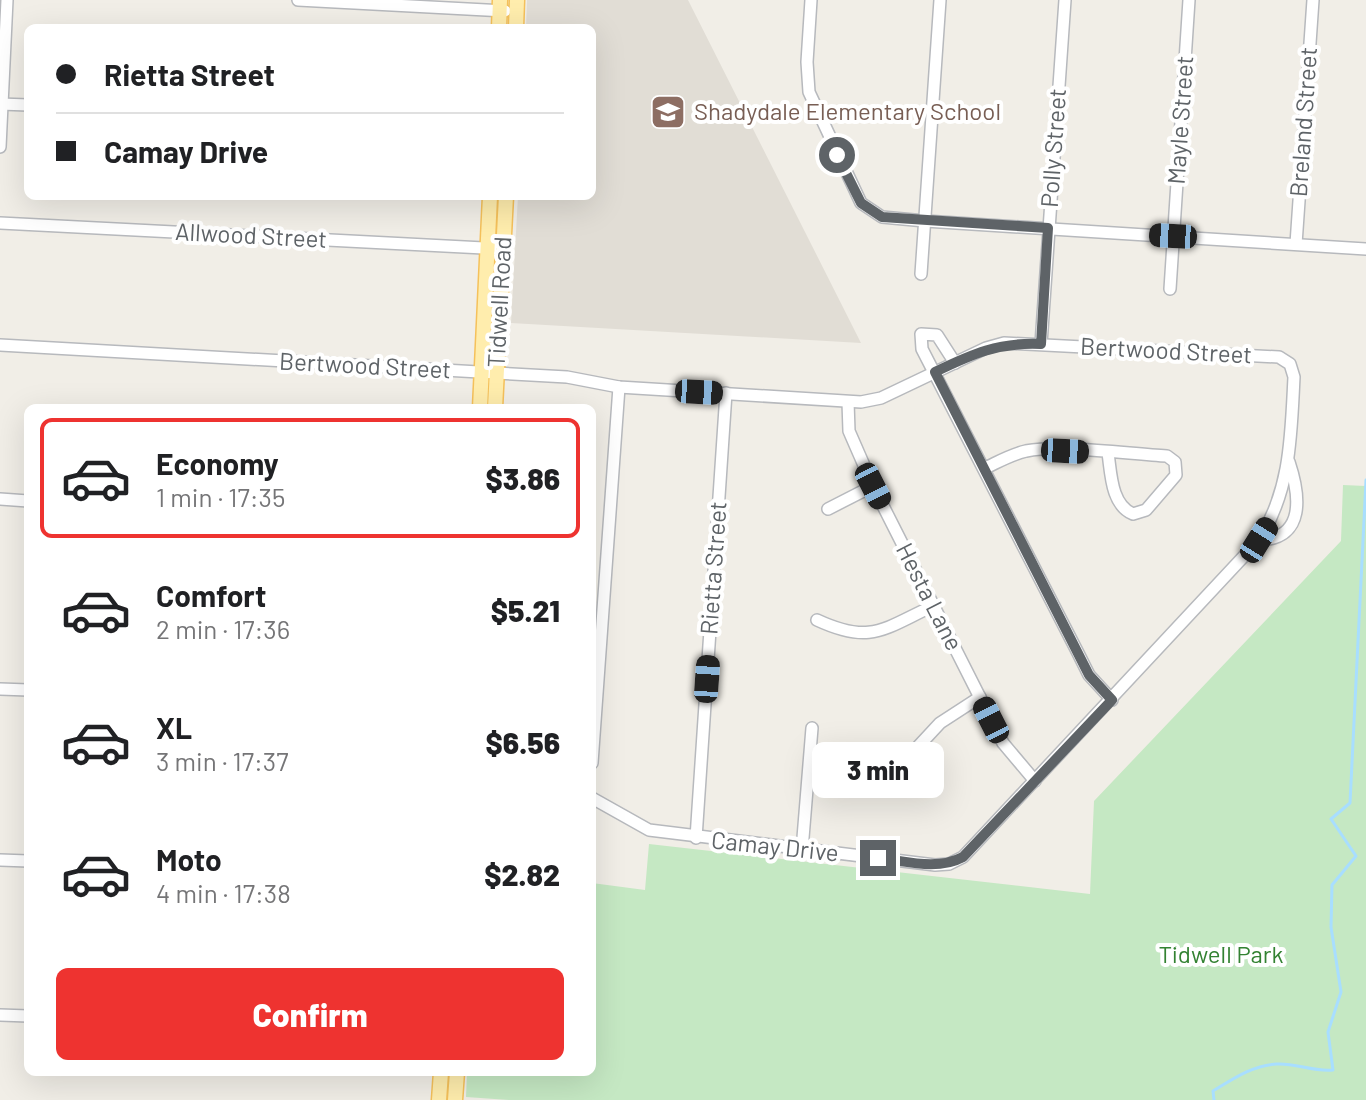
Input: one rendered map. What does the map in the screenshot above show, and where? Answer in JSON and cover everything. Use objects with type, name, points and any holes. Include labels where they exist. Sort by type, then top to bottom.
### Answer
[{"type":"main road","name":"Tidwell Road","points":[[490,200],[487,248],[489,373],[494,404]]},
{"type":"main road","name":"Tidwell Road","points":[[481,404],[489,373],[506,200]]},
{"type":"main road","points":[[439,1100],[441,1076]]},
{"type":"main road","points":[[455,1100],[457,1076]]},
{"type":"street","points":[[0,147],[7,0]]},
{"type":"street","points":[[298,0],[517,6]]},
{"type":"street","points":[[811,0],[809,92],[867,210],[882,217],[1366,249]]},
{"type":"street","points":[[921,274],[940,0]]},
{"type":"street","name":"Polly Street","points":[[1041,344],[1065,0]]},
{"type":"street","name":"Mayle Street","points":[[1170,289],[1189,0]]},
{"type":"street","name":"Breland Street","points":[[1296,244],[1313,0]]},
{"type":"street","points":[[1,104],[24,105]]},
{"type":"street","name":"Allwood Street","points":[[0,223],[503,249]]},
{"type":"street","points":[[955,363],[937,335],[926,332],[919,340],[1089,675],[1112,700]]},
{"type":"street","name":"Bertwood Street","points":[[0,345],[567,377],[619,387],[848,402],[881,398],[995,345],[1041,344],[1279,357],[1290,364]]},
{"type":"street","name":"Camay Drive","points":[[596,800],[649,830],[696,838],[949,864],[963,857],[1259,540],[1278,505],[1288,461],[1294,377],[1290,364]]},
{"type":"street","points":[[596,707],[619,387]]},
{"type":"street","name":"Rietta Street","points":[[696,838],[726,393]]},
{"type":"street","name":"Hesta Lane","points":[[848,402],[849,431],[873,486],[1011,756],[1035,781]]},
{"type":"street","points":[[985,468],[1030,450],[1108,453],[1172,458],[1176,475],[1146,510],[1133,514],[1123,508],[1118,499],[1108,453]]},
{"type":"street","name":"Camay Drive","points":[[1259,540],[1281,535],[1297,517],[1299,502],[1288,461]]},
{"type":"street","points":[[828,509],[873,486]]},
{"type":"street","points":[[0,499],[24,501]]},
{"type":"street","points":[[817,620],[845,633],[875,634],[933,606]]},
{"type":"street","points":[[0,689],[24,690]]},
{"type":"street","points":[[914,751],[940,723],[980,697]]},
{"type":"street","points":[[802,850],[812,728]]},
{"type":"street","points":[[0,860],[24,861]]},
{"type":"street","points":[[0,1015],[24,1016]]},
{"type":"shaded area","name":"Shadydale Elementary School","points":[[527,0],[688,0],[861,343],[511,323],[518,200],[596,200],[596,24],[526,24]]},
{"type":"green space","name":"Tidwell Park","points":[[1343,485],[1366,486],[1366,1100],[509,1100],[466,1097],[467,1076],[596,1076],[596,884],[645,890],[649,844],[1090,894],[1094,801],[1341,541]]},
{"type":"waterway","points":[[1214,1100],[1213,1091],[1260,1067],[1284,1064],[1333,1070],[1328,1032],[1341,992],[1331,927],[1332,885],[1356,856],[1331,819],[1350,803],[1366,480]]},
{"type":"place","name":"Shadydale Elementary School","points":[[668,112]]},
{"type":"route","points":[[837,155],[861,203],[867,210],[882,217],[1048,228],[1041,344],[1004,343],[935,372],[1089,675],[1112,700],[963,857],[949,864],[935,865],[878,858]]}]
